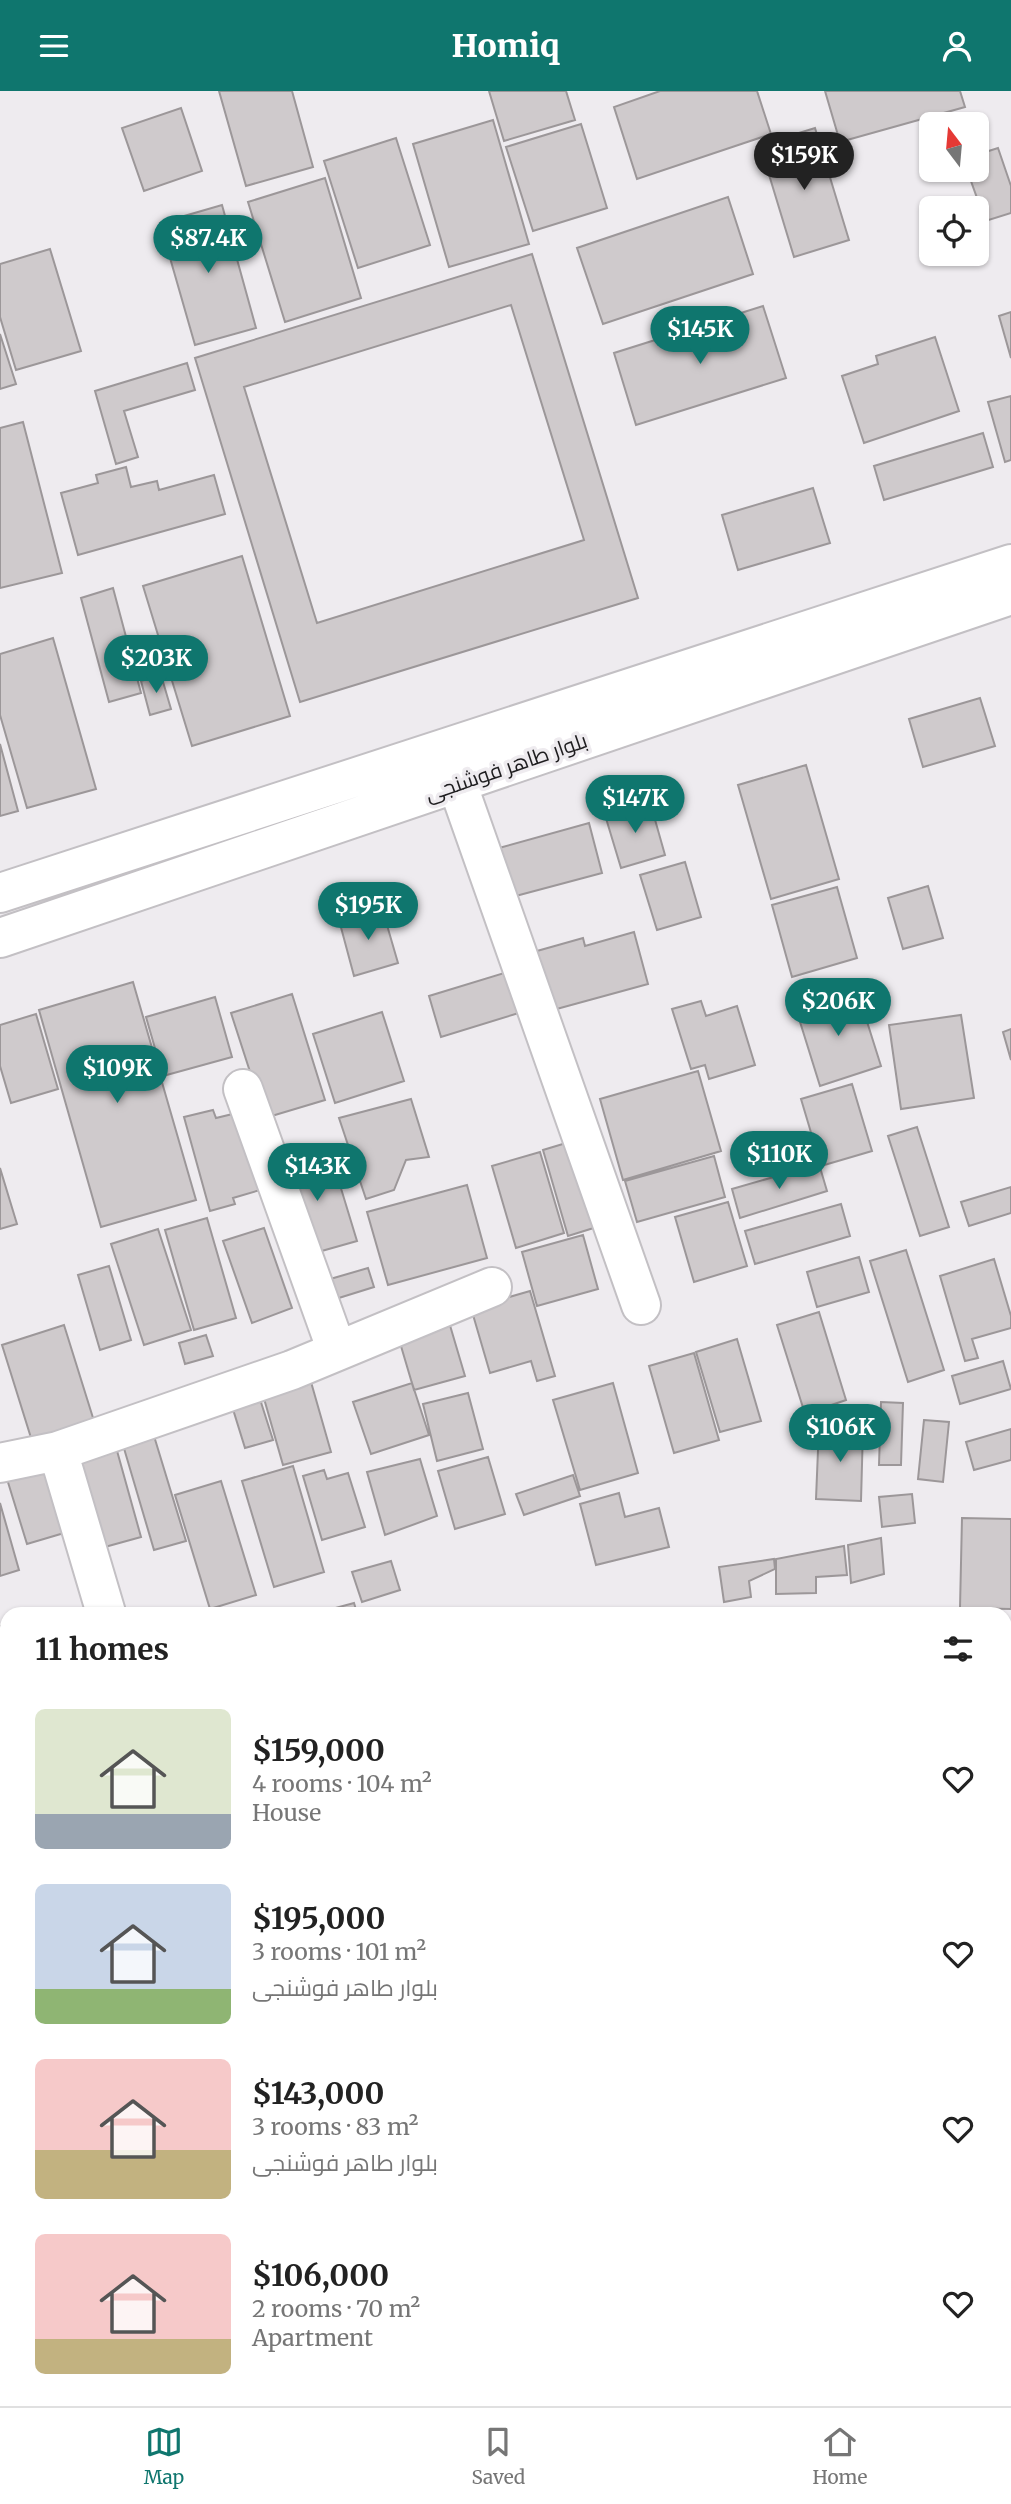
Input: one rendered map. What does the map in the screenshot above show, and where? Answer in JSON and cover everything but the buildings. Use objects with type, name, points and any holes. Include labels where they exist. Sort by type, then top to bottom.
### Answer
[{"type":"street","name":"بلوار طاهر فوشنجی","points":[[0,893],[1011,563]]},
{"type":"street","name":"بلوار طاهر فوشنجی","points":[[0,938],[1011,595]]},
{"type":"street","points":[[457,783],[641,1305]]},
{"type":"street","points":[[243,1089],[337,1351]]},
{"type":"street","points":[[0,1463],[58,1451],[292,1370],[492,1287]]},
{"type":"street","points":[[58,1451],[104,1607]]}]
